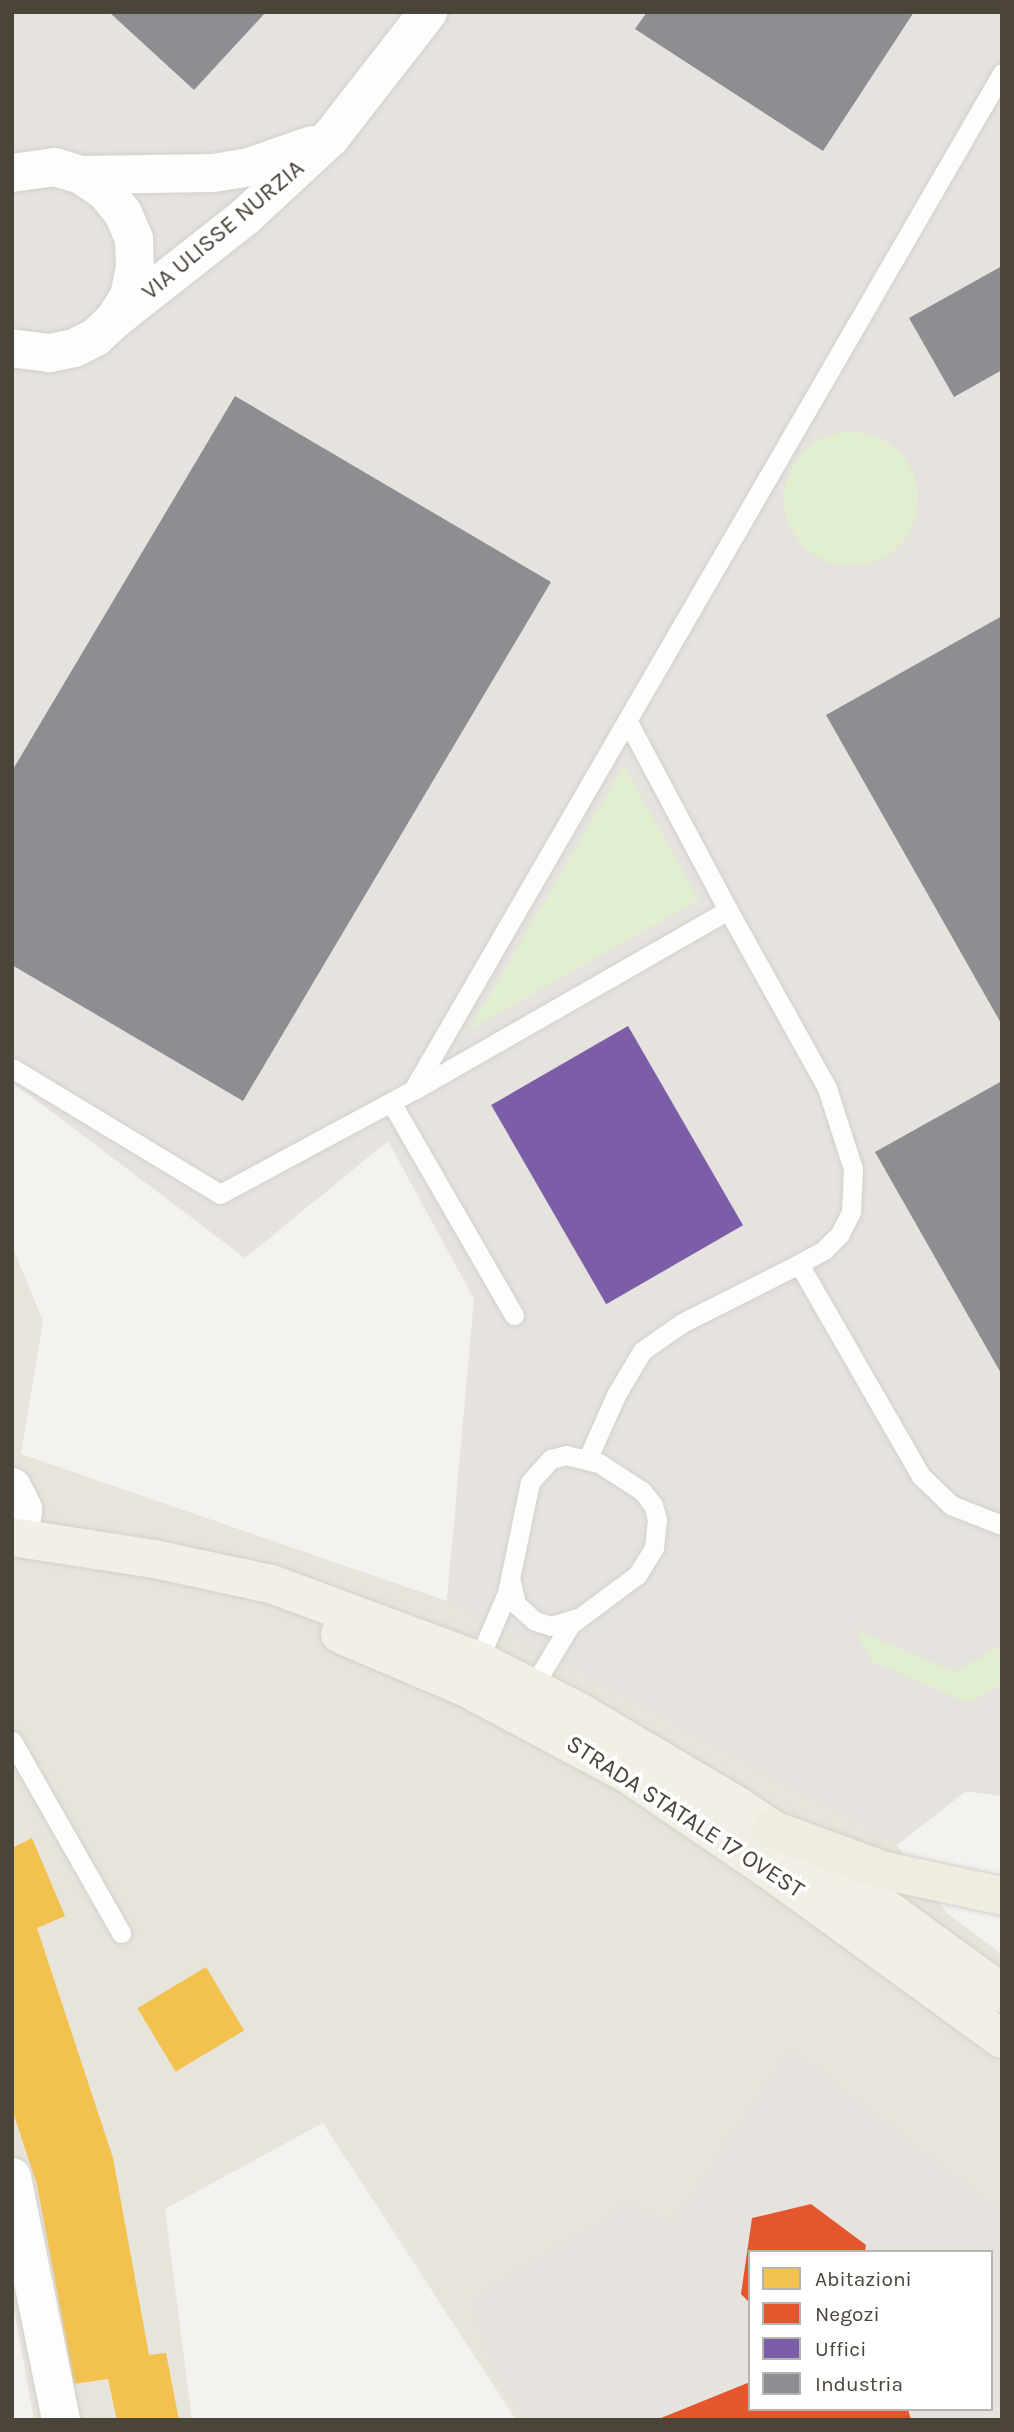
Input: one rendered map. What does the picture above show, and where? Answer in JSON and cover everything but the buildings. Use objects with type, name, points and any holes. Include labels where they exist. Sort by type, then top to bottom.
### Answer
[{"type":"highway","points":[[771,1829],[862,1865],[1002,1896]]},
{"type":"main road","name":"STRADA STATALE 17 OVEST","points":[[16,1537],[66,1544],[267,1606],[472,1674],[525,1700],[611,1730],[771,1829],[1002,1993]]},
{"type":"main road","name":"STRADA STATALE 17 OVEST","points":[[525,1700],[628,1774],[710,1828],[1002,2039]]},
{"type":"street","name":"VIA ULISSE NURZIA","points":[[50,353],[74,348],[114,320],[246,216],[331,138],[428,12]]},
{"type":"street","name":"VIA ULISSE NURZIA","points":[[18,169],[55,167],[81,175],[133,178],[213,173],[281,157],[331,138]]},
{"type":"street","points":[[81,175],[111,198],[134,239],[135,268],[129,296],[114,320]]},
{"type":"street","points":[[12,348],[50,353]]},
{"type":"street","points":[[12,374],[50,353]]},
{"type":"street","points":[[12,1487],[23,1509],[16,1537]]},
{"type":"street","points":[[12,2177],[61,2420]]},
{"type":"lane","points":[[414,1090],[1002,74]]},
{"type":"lane","points":[[588,1458],[616,1395],[642,1351],[681,1323],[824,1250],[840,1234],[851,1212],[853,1169],[827,1088],[627,720]]},
{"type":"lane","points":[[12,1068],[220,1194],[392,1104],[728,910]]},
{"type":"lane","points":[[392,1104],[514,1315]]},
{"type":"lane","points":[[799,1264],[921,1476],[951,1505],[1002,1525]]},
{"type":"lane","points":[[472,1674],[511,1577],[530,1482],[551,1459],[566,1455],[588,1458],[642,1491],[653,1505],[658,1534],[647,1564],[578,1617],[559,1638],[525,1700]]},
{"type":"lane","points":[[511,1577],[516,1604],[535,1621],[551,1626],[578,1617]]},
{"type":"lane","points":[[12,1741],[121,1933]]},
{"type":"shaded area","points":[[12,12],[1002,12],[1002,1796],[966,1791],[897,1845],[447,1601],[474,1299],[388,1141],[245,1258],[12,1082]]},
{"type":"shaded area","points":[[12,1246],[43,1321],[21,1454],[447,1601],[897,1845],[947,1913],[1002,1954],[1002,2420],[516,2420],[323,2123],[165,2209],[192,2420],[34,2420],[12,2298]]},
{"type":"shaded area","points":[[587,1275],[655,1275],[872,1661],[968,1703],[1002,1684],[1002,1796],[966,1791],[897,1845],[447,1601],[471,1339]]},
{"type":"shaded area","points":[[790,2049],[1002,2213],[1002,2420],[911,2420],[909,2411],[993,2411],[993,2250],[865,2250],[866,2244],[811,2204],[752,2218],[741,2294],[748,2301],[748,2383],[655,2420],[524,2420],[493,2367],[471,2299],[606,2218],[622,2200],[672,2224]]},
{"type":"green space","points":[[851,432],[877,437],[899,451],[913,473],[918,499],[913,525],[899,547],[877,561],[851,566],[825,561],[803,547],[789,525],[784,499],[789,473],[803,451],[825,437]]},
{"type":"green space","points":[[624,766],[699,900],[469,1030]]},
{"type":"green space","points":[[854,1629],[955,1672],[1002,1645],[1002,1684],[968,1703],[872,1662]]}]
